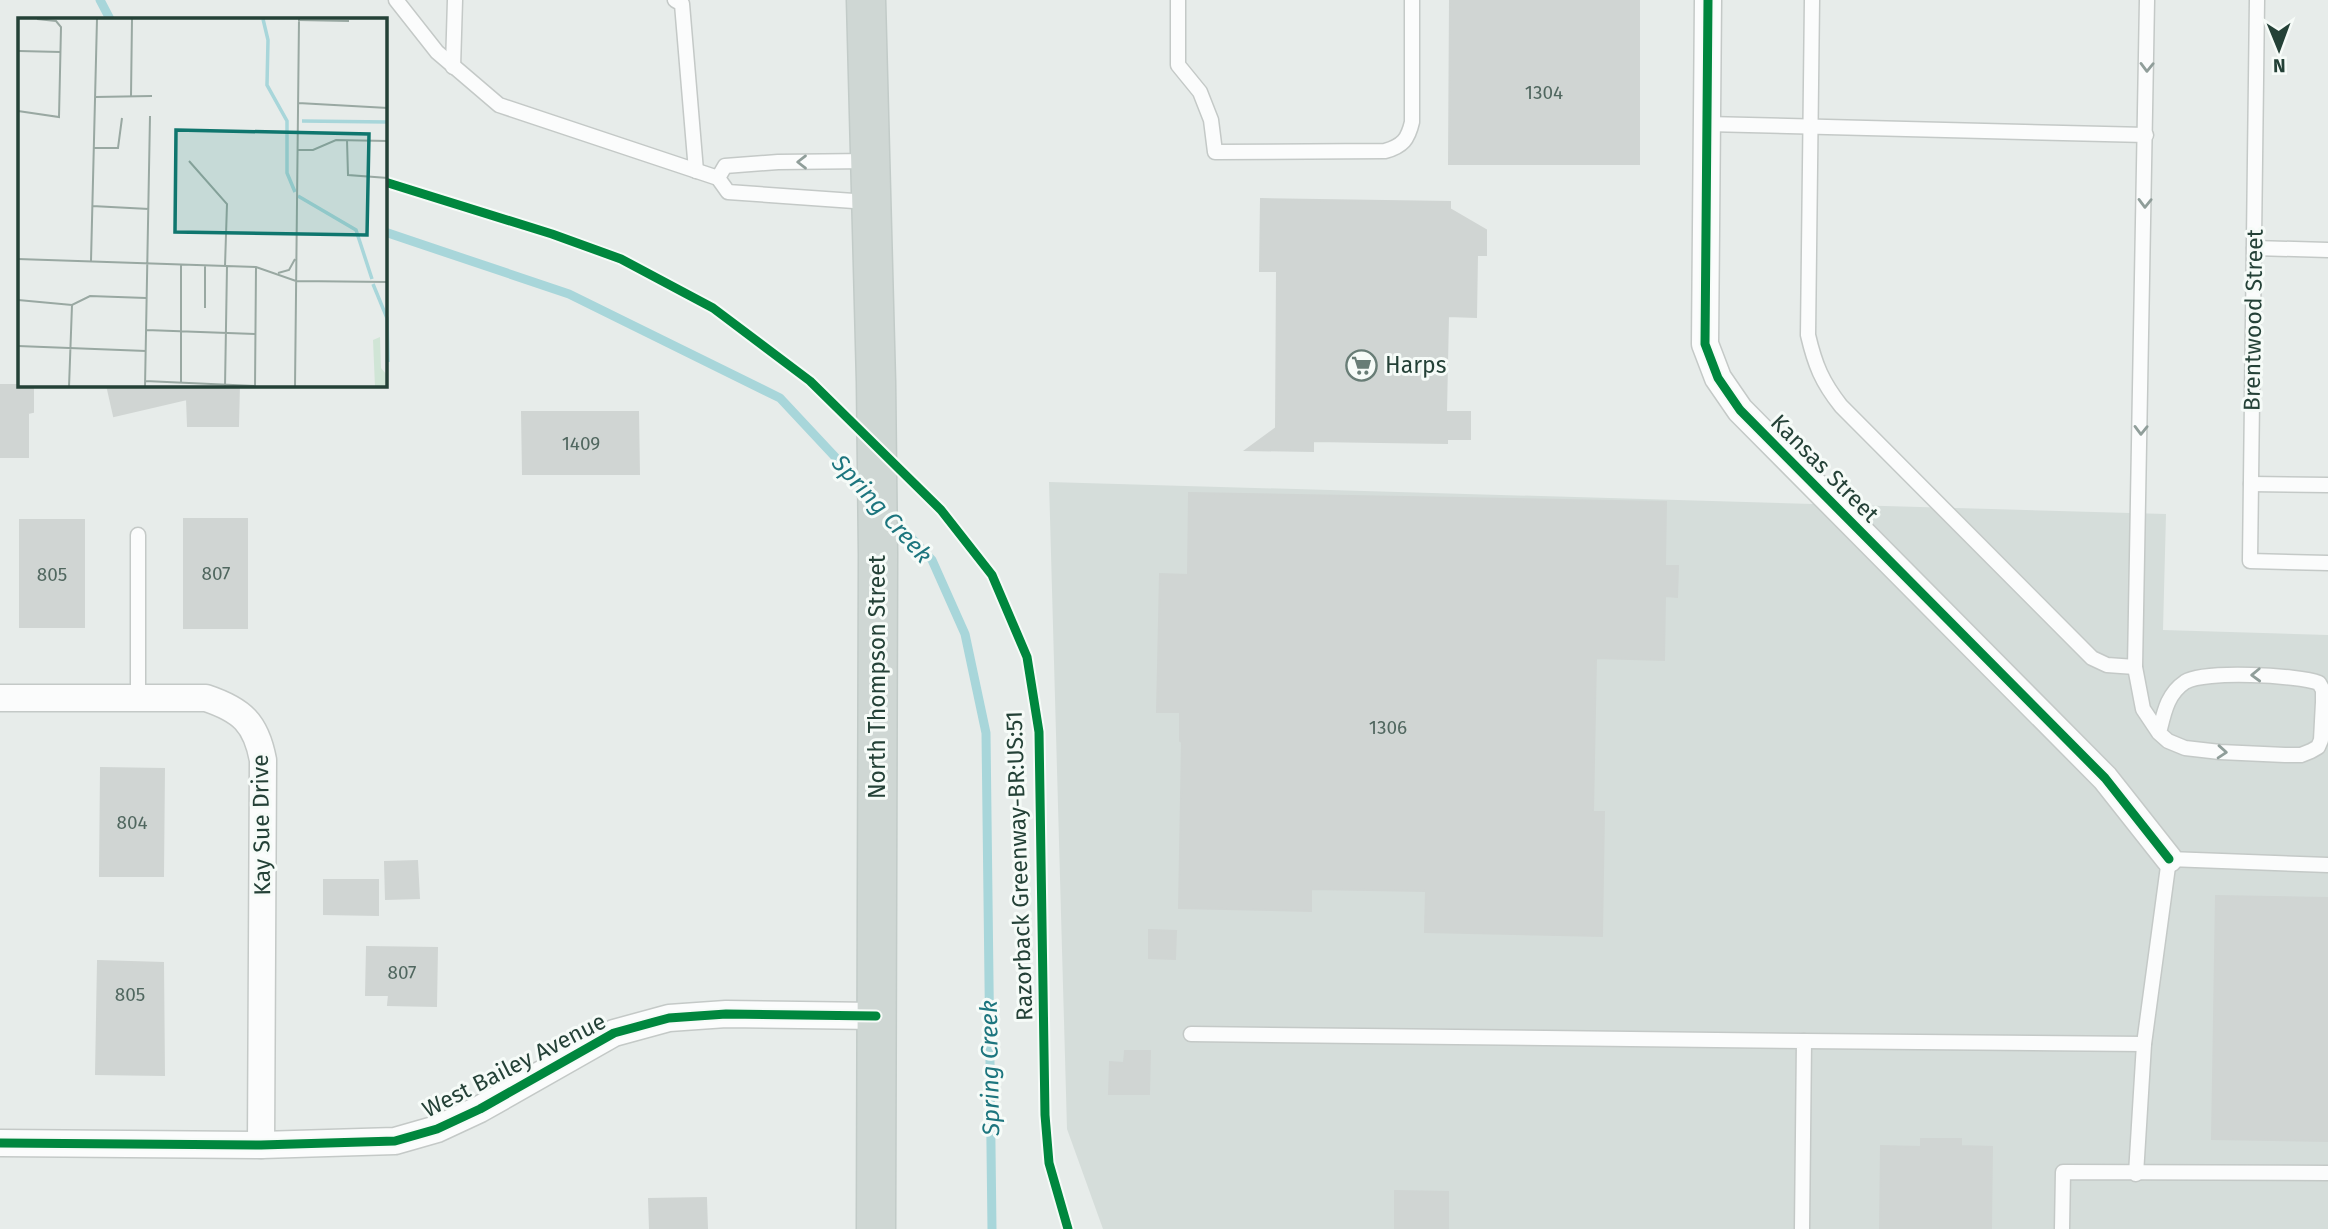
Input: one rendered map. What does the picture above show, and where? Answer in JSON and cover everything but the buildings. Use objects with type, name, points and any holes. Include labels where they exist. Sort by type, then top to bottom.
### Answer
[{"type":"main road","name":"North Thompson Street","points":[[866,0],[878,554],[876,1229]]},
{"type":"street","name":"Kansas Street","points":[[1707,0],[1705,344],[1718,378],[1740,410],[2105,778],[2169,859]]},
{"type":"street","name":"Kay Sue Drive","points":[[0,698],[206,698],[231,706],[248,721],[259,739],[263,760],[261,1144]]},
{"type":"street","name":"West Bailey Avenue","points":[[0,1143],[261,1144],[395,1141],[438,1129],[480,1109],[614,1034],[669,1018],[726,1014],[876,1016]]},
{"type":"lane","points":[[396,0],[438,52],[499,105],[718,178],[728,192],[872,202]]},
{"type":"lane","points":[[453,66],[455,0]]},
{"type":"lane","points":[[675,0],[682,4],[696,171]]},
{"type":"lane","points":[[1178,0],[1178,65],[1200,92],[1211,120],[1215,152],[1385,151],[1398,147],[1409,138],[1412,122],[1412,0]]},
{"type":"lane","points":[[1812,0],[1808,335],[1815,366],[1841,406],[2092,658],[2107,665],[2135,667]]},
{"type":"lane","points":[[2147,0],[2135,667],[2143,709],[2159,733],[2168,741],[2185,748],[2301,755],[2318,747],[2321,740],[2323,690],[2319,683],[2309,679],[2272,675],[2199,677],[2187,680],[2167,700],[2159,733]]},
{"type":"lane","name":"Brentwood Street","points":[[2257,0],[2250,561],[2328,563]]},
{"type":"lane","points":[[1707,124],[2146,135]]},
{"type":"lane","points":[[718,178],[725,166],[778,162],[870,161]]},
{"type":"lane","points":[[2254,248],[2328,250]]},
{"type":"lane","points":[[2251,484],[2328,485]]},
{"type":"lane","points":[[138,535],[138,698]]},
{"type":"lane","points":[[2136,1174],[2144,1044],[2169,859],[2328,865]]},
{"type":"lane","points":[[1191,1034],[2144,1044]]},
{"type":"lane","points":[[1802,1229],[1804,1041]]},
{"type":"lane","points":[[2062,1229],[2063,1172],[2328,1173]]},
{"type":"shaded area","points":[[1049,482],[2166,514],[2163,630],[2328,635],[2328,1229],[1103,1229],[1067,1129]]},
{"type":"waterway","name":"Spring Creek","points":[[100,0],[109,18]]},
{"type":"waterway","name":"Spring Creek","points":[[387,233],[569,294],[780,398],[866,490]]},
{"type":"waterway","name":"Spring Creek","points":[[890,515],[932,560],[965,634],[986,733],[992,1229]]},
{"type":"cycle path","points":[[1708,0],[1705,344],[1718,378],[1740,410],[2105,778],[2169,859]]},
{"type":"cycle path","name":"Razorback Greenway-BR:US:51","points":[[387,183],[552,234],[621,259],[713,308],[810,381],[941,510],[992,575],[1027,657],[1039,732],[1045,1115],[1049,1163],[1068,1229]]},
{"type":"cycle path","points":[[0,1143],[261,1145],[395,1141],[437,1129],[480,1109],[614,1033],[669,1018],[726,1014],[876,1016]]},
{"type":"place","name":"Harps","points":[[1362,365]]}]
